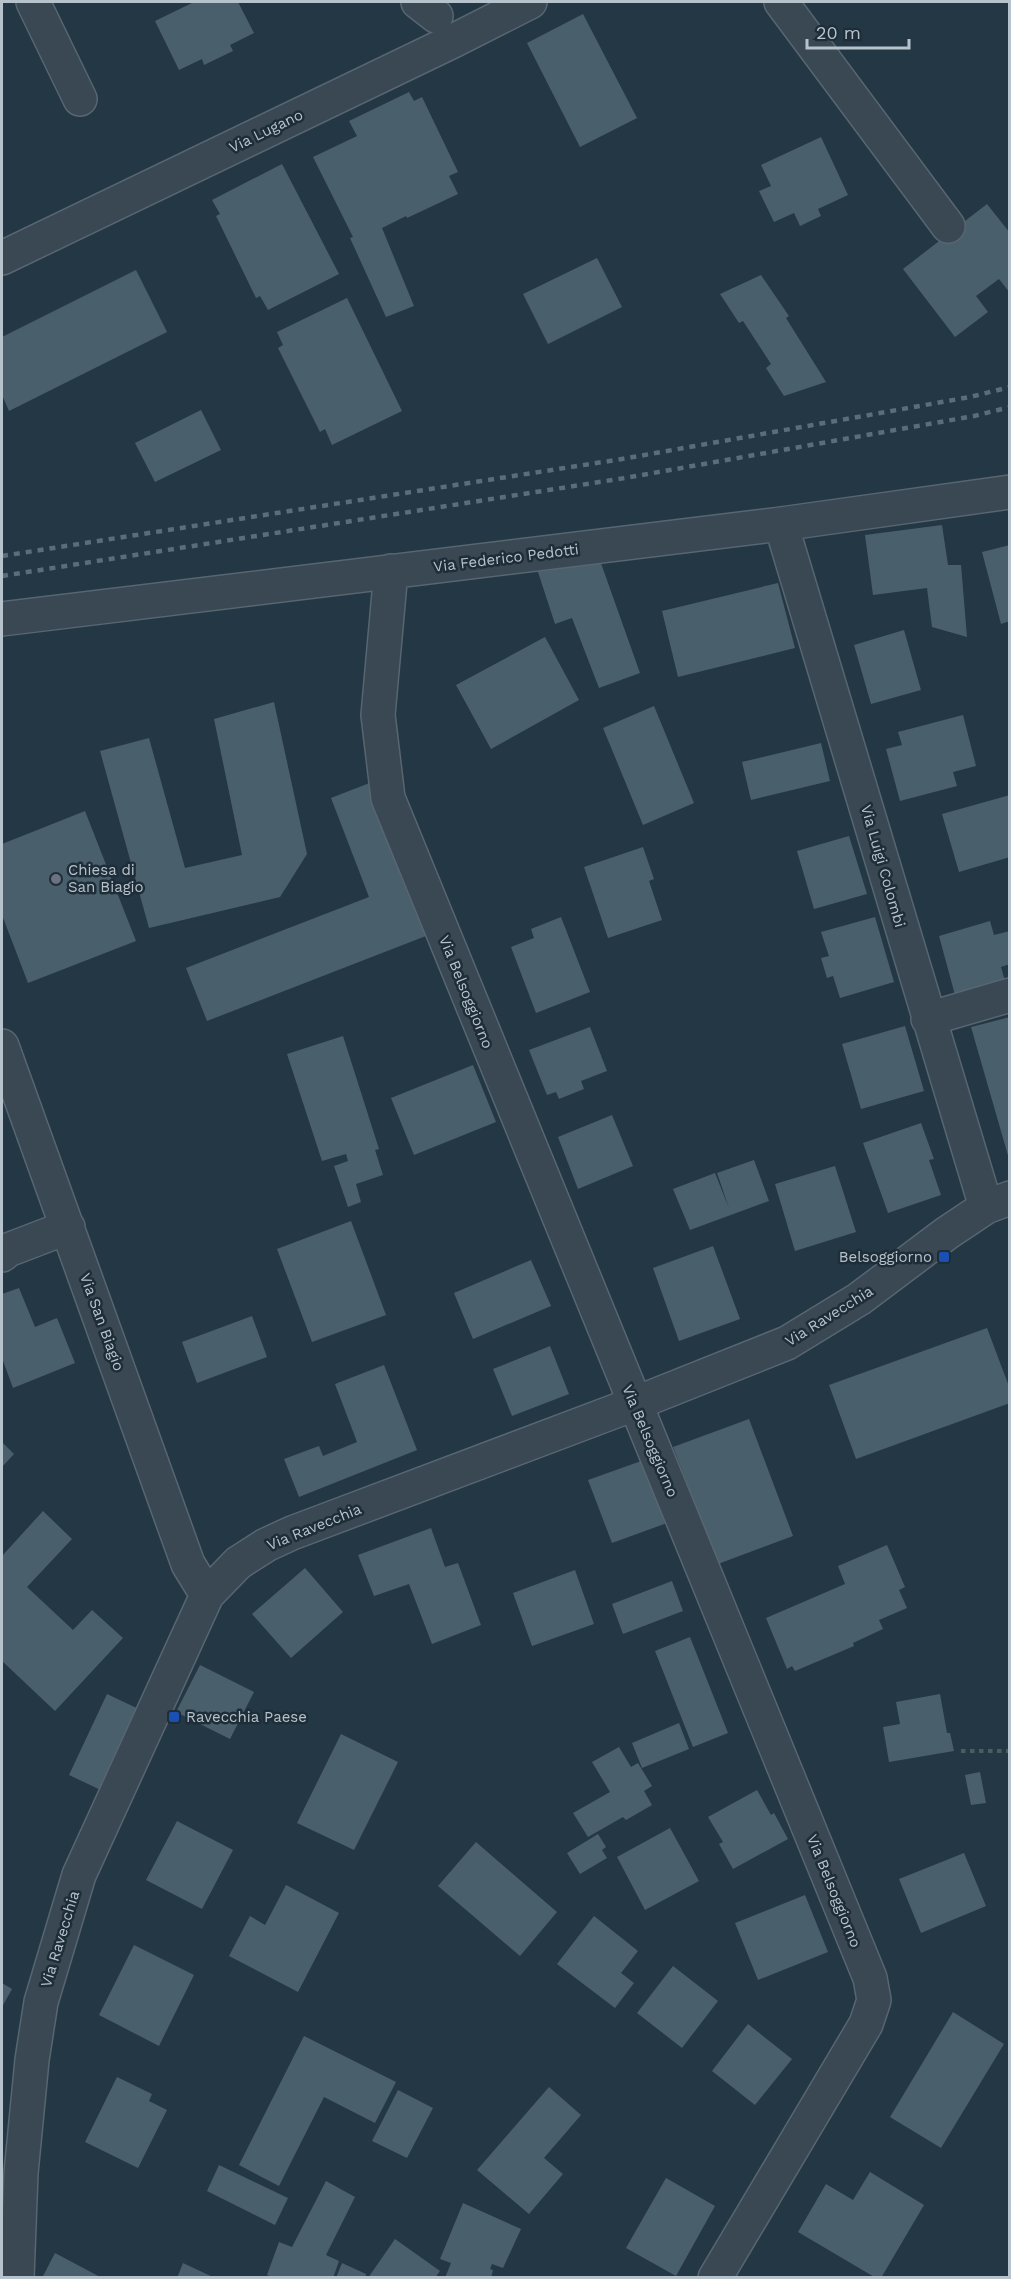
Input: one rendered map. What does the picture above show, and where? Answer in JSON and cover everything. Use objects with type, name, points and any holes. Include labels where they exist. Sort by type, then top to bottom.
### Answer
[{"type":"street","points":[[33,2],[80,99]]},
{"type":"street","name":"Via Lugano","points":[[2,258],[530,2]]},
{"type":"street","points":[[781,2],[948,226]]},
{"type":"street","name":"Via Federico Pedotti","points":[[2,619],[781,524],[1010,492]]},
{"type":"street","name":"Via Luigi Colombi","points":[[781,524],[928,1019],[998,1203]]},
{"type":"street","name":"Via Belsoggiorno","points":[[391,572],[378,715],[388,798],[870,1978],[874,2000],[866,2024],[715,2277]]},
{"type":"street","points":[[928,1019],[1010,995]]},
{"type":"street","name":"Via San Biagio","points":[[2,1046],[188,1564],[207,1595]]},
{"type":"street","name":"Via Ravecchia","points":[[17,2277],[21,2173],[32,2060],[41,2002],[79,1875],[207,1595],[238,1563],[266,1545],[292,1533],[634,1404],[787,1343],[859,1299],[947,1233],[998,1203]]},
{"type":"street","points":[[2,1255],[8,1250],[68,1227]]},
{"type":"path","points":[[961,1751],[1010,1751]]},
{"type":"building","points":[[194,2],[238,2],[254,33],[230,45],[233,51],[204,65],[202,59],[179,70],[155,21]]},
{"type":"building","points":[[583,14],[637,118],[580,147],[527,43]]},
{"type":"building","points":[[409,92],[414,101],[422,97],[458,172],[449,176],[458,194],[382,228],[414,306],[386,317],[350,238],[353,237],[313,157],[357,136],[349,121]]},
{"type":"building","points":[[821,137],[848,195],[818,209],[821,216],[800,226],[794,213],[774,222],[759,191],[771,186],[761,165]]},
{"type":"building","points":[[282,164],[339,274],[268,310],[260,296],[256,298],[216,216],[220,214],[212,200]]},
{"type":"building","points":[[987,204],[1010,233],[1010,293],[999,279],[976,296],[988,312],[955,337],[903,269]]},
{"type":"building","points":[[597,258],[622,307],[548,344],[523,294]]},
{"type":"building","points":[[136,270],[167,332],[9,411],[2,395],[2,337]]},
{"type":"building","points":[[761,275],[789,316],[786,318],[826,382],[784,396],[766,368],[771,364],[743,321],[739,323],[720,294]]},
{"type":"building","points":[[347,298],[402,411],[332,445],[325,429],[320,432],[278,348],[283,345],[277,332]]},
{"type":"building","points":[[201,410],[221,450],[155,482],[135,443]]},
{"type":"building","points":[[942,525],[948,565],[961,565],[967,637],[932,627],[927,588],[873,595],[865,535]]},
{"type":"building","points":[[1010,545],[1010,621],[1001,624],[982,552]]},
{"type":"building","points":[[597,552],[640,673],[599,688],[572,618],[555,624],[535,563]]},
{"type":"building","points":[[778,583],[795,648],[678,677],[662,611]]},
{"type":"building","points":[[904,630],[921,690],[871,704],[854,645]]},
{"type":"building","points":[[545,637],[579,700],[491,749],[456,685]]},
{"type":"building","points":[[274,702],[307,854],[280,897],[149,928],[100,751],[149,738],[185,868],[242,855],[214,719]]},
{"type":"building","points":[[654,706],[694,803],[643,825],[603,728]]},
{"type":"building","points":[[963,715],[976,766],[953,772],[957,786],[900,801],[886,749],[902,745],[898,732]]},
{"type":"building","points":[[821,743],[830,781],[751,800],[742,762]]},
{"type":"building","points":[[372,782],[431,934],[207,1021],[186,968],[369,897],[331,798]]},
{"type":"building","points":[[1010,795],[1010,857],[959,872],[942,814]]},
{"type":"building","name":"Chiesa di San Biagio","points":[[85,811],[136,941],[28,983],[2,915],[2,844]]},
{"type":"building","points":[[849,836],[867,894],[814,909],[797,851]]},
{"type":"building","points":[[643,847],[654,879],[649,881],[662,920],[608,938],[584,867]]},
{"type":"building","points":[[561,917],[590,992],[536,1013],[511,947],[534,938],[531,929]]},
{"type":"building","points":[[875,917],[894,982],[840,998],[833,976],[827,978],[821,958],[829,956],[821,932]]},
{"type":"building","points":[[990,921],[994,935],[1010,931],[1010,964],[1001,967],[1005,981],[955,995],[939,936]]},
{"type":"building","points":[[1010,1017],[1010,1159],[1009,1159],[971,1027]]},
{"type":"building","points":[[905,1026],[924,1091],[861,1109],[842,1044]]},
{"type":"building","points":[[590,1027],[607,1071],[581,1081],[584,1089],[559,1099],[556,1092],[547,1095],[529,1050]]},
{"type":"building","points":[[343,1036],[379,1149],[375,1150],[383,1175],[356,1184],[361,1202],[348,1207],[334,1166],[348,1161],[346,1154],[322,1161],[287,1054]]},
{"type":"building","points":[[473,1065],[496,1122],[414,1155],[391,1098]]},
{"type":"building","points":[[612,1115],[633,1166],[578,1189],[558,1137]]},
{"type":"building","points":[[921,1123],[934,1159],[929,1160],[941,1195],[888,1213],[863,1143]]},
{"type":"building","points":[[754,1160],[769,1201],[690,1230],[673,1189],[715,1173],[729,1208],[717,1173]]},
{"type":"building","points":[[835,1166],[856,1232],[795,1251],[775,1184]]},
{"type":"building","points":[[351,1221],[386,1315],[312,1342],[277,1249]]},
{"type":"building","points":[[713,1246],[740,1319],[679,1341],[653,1268]]},
{"type":"building","points":[[531,1260],[551,1306],[473,1339],[454,1293]]},
{"type":"building","points":[[19,1288],[35,1327],[57,1318],[75,1363],[13,1388],[2,1358],[2,1294]]},
{"type":"building","points":[[252,1316],[267,1357],[197,1383],[182,1342]]},
{"type":"building","points":[[987,1328],[1010,1389],[1010,1403],[856,1459],[829,1385]]},
{"type":"building","points":[[550,1346],[569,1394],[512,1416],[493,1369]]},
{"type":"building","points":[[384,1365],[417,1450],[299,1497],[284,1459],[319,1446],[323,1456],[357,1442],[335,1384]]},
{"type":"building","points":[[749,1419],[793,1536],[718,1564],[673,1447]]},
{"type":"building","points":[[2,1442],[14,1454],[2,1467]]},
{"type":"building","points":[[644,1460],[667,1523],[612,1543],[588,1480]]},
{"type":"building","points":[[43,1511],[72,1539],[27,1587],[73,1630],[92,1610],[123,1638],[55,1711],[2,1661],[2,1556]]},
{"type":"building","points":[[431,1528],[445,1567],[458,1563],[481,1625],[432,1644],[409,1584],[374,1596],[358,1555]]},
{"type":"building","points":[[887,1545],[905,1587],[899,1590],[907,1608],[879,1620],[883,1629],[853,1643],[854,1646],[795,1671],[792,1666],[787,1669],[766,1618],[845,1584],[838,1566]]},
{"type":"building","points":[[305,1568],[343,1612],[291,1658],[252,1614]]},
{"type":"building","points":[[575,1570],[594,1624],[532,1646],[513,1593]]},
{"type":"building","points":[[672,1581],[683,1611],[623,1634],[612,1604]]},
{"type":"building","points":[[690,1637],[728,1733],[693,1747],[655,1651]]},
{"type":"building","points":[[200,1665],[254,1692],[230,1739],[176,1712]]},
{"type":"building","points":[[107,1694],[145,1712],[107,1793],[69,1775]]},
{"type":"building","points":[[940,1694],[947,1733],[950,1733],[954,1751],[889,1762],[883,1727],[900,1724],[896,1702]]},
{"type":"building","points":[[679,1723],[689,1749],[642,1768],[632,1743]]},
{"type":"building","points":[[341,1734],[398,1762],[354,1850],[297,1823]]},
{"type":"building","points":[[619,1747],[631,1767],[638,1763],[652,1786],[644,1791],[652,1805],[626,1820],[623,1817],[588,1837],[573,1813],[610,1792],[592,1762]]},
{"type":"building","points":[[980,1772],[986,1803],[971,1805],[965,1775]]},
{"type":"building","points":[[757,1790],[771,1815],[774,1813],[788,1839],[733,1869],[719,1844],[723,1842],[708,1817]]},
{"type":"building","points":[[177,1821],[233,1850],[202,1909],[146,1880]]},
{"type":"building","points":[[670,1828],[699,1881],[645,1910],[617,1857]]},
{"type":"building","points":[[598,1834],[606,1847],[602,1850],[607,1858],[580,1874],[567,1853]]},
{"type":"building","points":[[476,1842],[557,1912],[520,1956],[438,1886]]},
{"type":"building","points":[[964,1853],[986,1906],[921,1933],[899,1879]]},
{"type":"building","points":[[286,1885],[339,1913],[298,1992],[229,1956],[250,1916],[265,1925]]},
{"type":"building","points":[[805,1895],[828,1952],[758,1980],[735,1923]]},
{"type":"building","points":[[594,1916],[638,1951],[621,1973],[634,1983],[615,2008],[557,1964]]},
{"type":"building","points":[[134,1945],[194,1975],[159,2046],[99,2015]]},
{"type":"building","points":[[673,1966],[718,2001],[682,2048],[637,2013]]},
{"type":"building","points":[[2,1983],[12,1989],[2,2007]]},
{"type":"building","points":[[953,2012],[1004,2044],[941,2148],[890,2117]]},
{"type":"building","points":[[748,2024],[792,2059],[755,2105],[712,2071]]},
{"type":"building","points":[[304,2036],[396,2082],[375,2123],[324,2097],[279,2186],[239,2165]]},
{"type":"building","points":[[117,2077],[152,2094],[149,2101],[167,2110],[138,2168],[85,2142]]},
{"type":"building","points":[[549,2087],[581,2115],[544,2158],[563,2174],[529,2214],[477,2170]]},
{"type":"building","points":[[398,2090],[433,2108],[407,2158],[372,2141]]},
{"type":"building","points":[[219,2165],[288,2198],[275,2225],[207,2191]]},
{"type":"building","points":[[870,2172],[924,2205],[881,2278],[876,2278],[798,2232],[826,2184],[853,2200]]},
{"type":"building","points":[[666,2178],[715,2206],[676,2276],[626,2248]]},
{"type":"building","points":[[326,2181],[355,2197],[326,2255],[339,2261],[333,2278],[274,2278],[267,2275],[279,2242],[292,2247]]},
{"type":"building","points":[[463,2203],[521,2229],[503,2268],[492,2264],[491,2278],[445,2278],[451,2263],[440,2259]]},
{"type":"building","points":[[395,2239],[440,2271],[435,2278],[368,2278]]},
{"type":"building","points":[[55,2253],[102,2278],[42,2278]]},
{"type":"building","points":[[183,2263],[215,2278],[177,2278]]},
{"type":"building","points":[[342,2263],[366,2274],[365,2278],[336,2278]]},
{"type":"railway","points":[[2,556],[622,459],[970,397],[1010,387]]},
{"type":"railway","points":[[2,576],[625,478],[974,416],[1010,407]]},
{"type":"place","name":"Chiesa di San Biagio","points":[[56,879]]},
{"type":"place","name":"Belsoggiorno","points":[[944,1257]]},
{"type":"place","name":"Ravecchia Paese","points":[[174,1717]]}]
